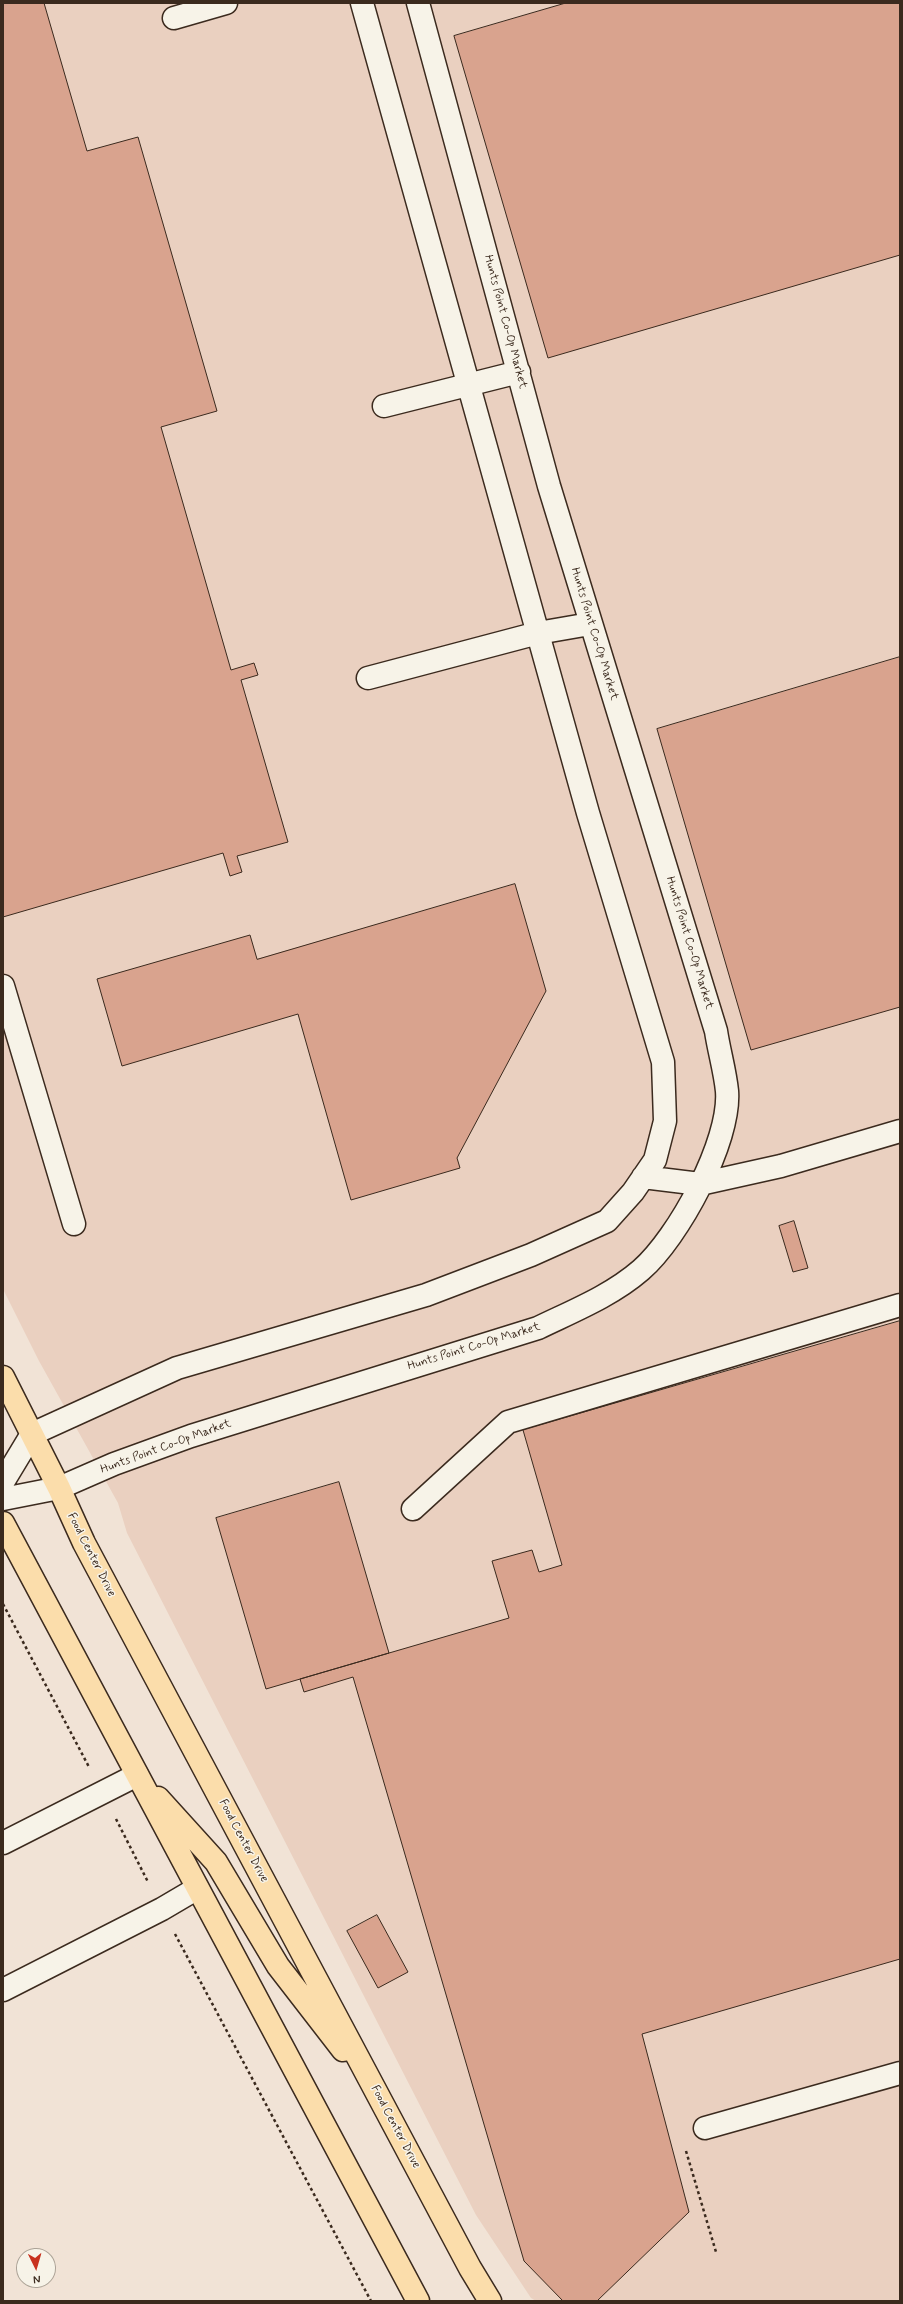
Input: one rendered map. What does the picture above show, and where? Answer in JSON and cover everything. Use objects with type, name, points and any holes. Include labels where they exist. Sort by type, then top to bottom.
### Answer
[{"type":"main road","name":"Food Center Drive","points":[[3,1377],[59,1488],[88,1550],[470,2268],[490,2301]]},
{"type":"main road","points":[[3,1523],[196,1888],[418,2301]]},
{"type":"main road","points":[[137,1775],[216,1862],[278,1966],[377,2094]]},
{"type":"street","points":[[174,18],[226,3]]},
{"type":"street","points":[[3,1482],[32,1434],[177,1368],[426,1295],[546,1249],[608,1221],[655,1160],[665,1121],[663,1062],[588,812],[362,3]]},
{"type":"street","name":"Hunts Point Co-Op Market","points":[[3,1499],[59,1488],[114,1464],[191,1436],[538,1328],[589,1304],[641,1270],[662,1248],[700,1184],[714,1155],[724,1124],[727,1091],[716,1031],[548,486],[519,372],[418,3]]},
{"type":"street","points":[[384,406],[519,372]]},
{"type":"street","points":[[368,678],[538,633],[590,624]]},
{"type":"street","points":[[3,986],[74,1224]]},
{"type":"street","points":[[643,1177],[700,1184],[781,1166],[900,1131]]},
{"type":"street","points":[[413,1509],[508,1422],[900,1305]]},
{"type":"street","points":[[3,1843],[137,1775]]},
{"type":"street","points":[[3,1990],[162,1908],[196,1888]]},
{"type":"street","points":[[705,2128],[900,2073]]},
{"type":"path","points":[[3,1604],[162,1908],[372,2301]]},
{"type":"path","points":[[705,2128],[681,2134],[716,2252]]},
{"type":"shaded area","points":[[3,3],[900,3],[900,2301],[536,2301],[531,2298],[476,2215],[127,1533],[118,1503],[39,1361],[3,1289]]},
{"type":"building","points":[[3,3],[44,3],[87,151],[138,137],[217,411],[161,427],[231,670],[254,663],[258,675],[241,680],[288,842],[237,856],[242,872],[230,876],[223,853],[3,917]]},
{"type":"building","points":[[566,3],[900,3],[900,255],[548,358],[454,36]]},
{"type":"building","points":[[900,657],[900,1007],[751,1050],[657,729]]},
{"type":"building","points":[[515,884],[546,991],[457,1158],[460,1168],[351,1200],[298,1014],[122,1066],[97,979],[250,935],[257,959]]},
{"type":"building","points":[[794,1221],[808,1268],[793,1272],[779,1226]]},
{"type":"building","points":[[900,1321],[900,1959],[642,2034],[689,2212],[597,2301],[563,2301],[524,2261],[353,1677],[304,1692],[300,1679],[509,1618],[492,1561],[532,1550],[539,1572],[562,1565],[523,1430]]},
{"type":"building","points":[[339,1482],[389,1653],[266,1689],[216,1518]]},
{"type":"building","points":[[377,1915],[408,1972],[378,1988],[347,1931]]}]
